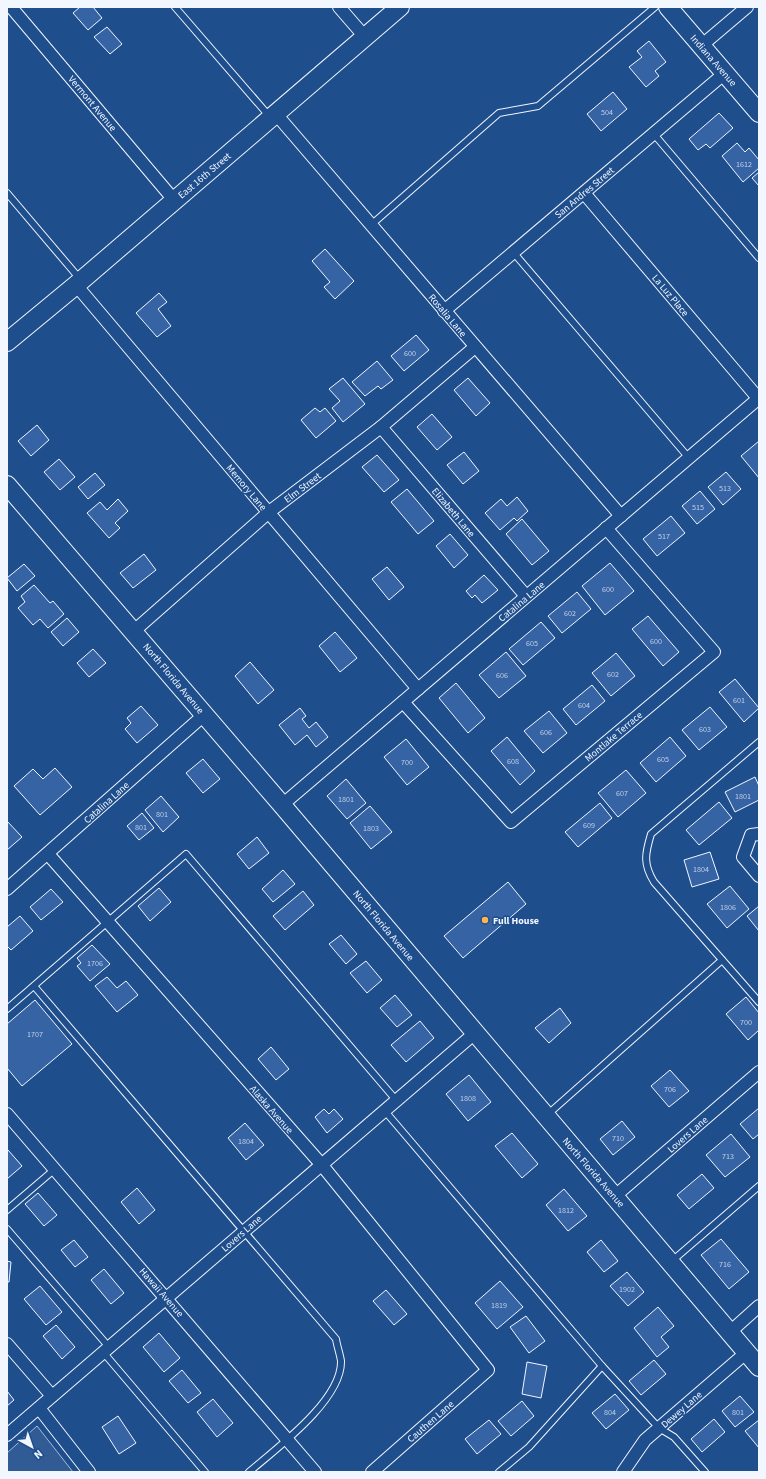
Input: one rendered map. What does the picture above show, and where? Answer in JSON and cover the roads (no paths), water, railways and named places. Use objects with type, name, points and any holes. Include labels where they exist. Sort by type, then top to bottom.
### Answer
[{"type":"main road","name":"East 16th Street","points":[[7,342],[274,116],[400,7]]},
{"type":"main road","name":"Indiana Avenue","points":[[668,7],[701,46],[755,105]]},
{"type":"main road","name":"North Florida Avenue","points":[[7,485],[134,630],[204,715],[282,804],[759,1367]]},
{"type":"street","name":"Vermont Avenue","points":[[11,7],[174,200]]},
{"type":"street","points":[[339,7],[365,37]]},
{"type":"street","points":[[701,46],[747,7]]},
{"type":"street","name":"San Andres Street","points":[[444,310],[725,73]]},
{"type":"street","name":"Rosalia Lane","points":[[274,116],[371,225],[475,348],[621,516]]},
{"type":"street","name":"La Luz Place","points":[[584,193],[759,398]]},
{"type":"street","name":"Memory Lane","points":[[78,283],[418,689]]},
{"type":"street","name":"Elm Street","points":[[134,630],[269,512],[381,427],[475,348]]},
{"type":"street","name":"Catalina Lane","points":[[282,804],[759,398]]},
{"type":"street","name":"Elizabeth Lane","points":[[381,427],[526,596]]},
{"type":"street","name":"Montlake Terrace","points":[[403,702],[511,822],[714,652],[606,528]]},
{"type":"street","name":"Catalina Lane","points":[[7,889],[204,715]]},
{"type":"street","points":[[759,834],[751,835],[743,857],[759,876]]},
{"type":"street","name":"Alaska Avenue","points":[[48,854],[321,1164],[488,1370]]},
{"type":"street","name":"Lovers Lane","points":[[7,1435],[475,1033]]},
{"type":"street","name":"Lovers Lane","points":[[615,1196],[759,1072]]},
{"type":"street","name":"Hawaii Avenue","points":[[7,1114],[315,1472]]},
{"type":"street","points":[[730,1332],[759,1306]]},
{"type":"street","points":[[7,1344],[52,1396]]},
{"type":"street","name":"Dewey Lane","points":[[623,1472],[645,1440],[747,1352]]},
{"type":"street","name":"Cauthen Lane","points":[[372,1472],[488,1370]]},
{"type":"street","points":[[39,1408],[89,1472]]},
{"type":"lane","points":[[175,7],[274,116]]},
{"type":"lane","points":[[371,225],[499,113],[538,106],[655,7]]},
{"type":"lane","points":[[653,133],[759,258]]},
{"type":"lane","points":[[7,194],[78,283]]},
{"type":"lane","points":[[513,252],[688,458]]},
{"type":"lane","points":[[759,742],[651,834],[645,851],[647,870],[654,882],[759,1002]]},
{"type":"lane","points":[[7,1009],[186,854],[396,1100]]},
{"type":"lane","points":[[546,1116],[722,960]]},
{"type":"lane","points":[[34,986],[244,1230],[336,1340],[341,1361],[335,1383],[321,1407],[249,1472]]},
{"type":"lane","points":[[384,1110],[602,1366],[659,1428],[674,1437],[705,1472]]},
{"type":"lane","points":[[7,1210],[55,1169]]},
{"type":"lane","points":[[671,1262],[759,1186]]},
{"type":"lane","points":[[7,1229],[205,1472]]},
{"type":"lane","points":[[500,1472],[530,1447],[602,1366]]},
{"type":"place","name":"Full House","points":[[485,920]]}]
